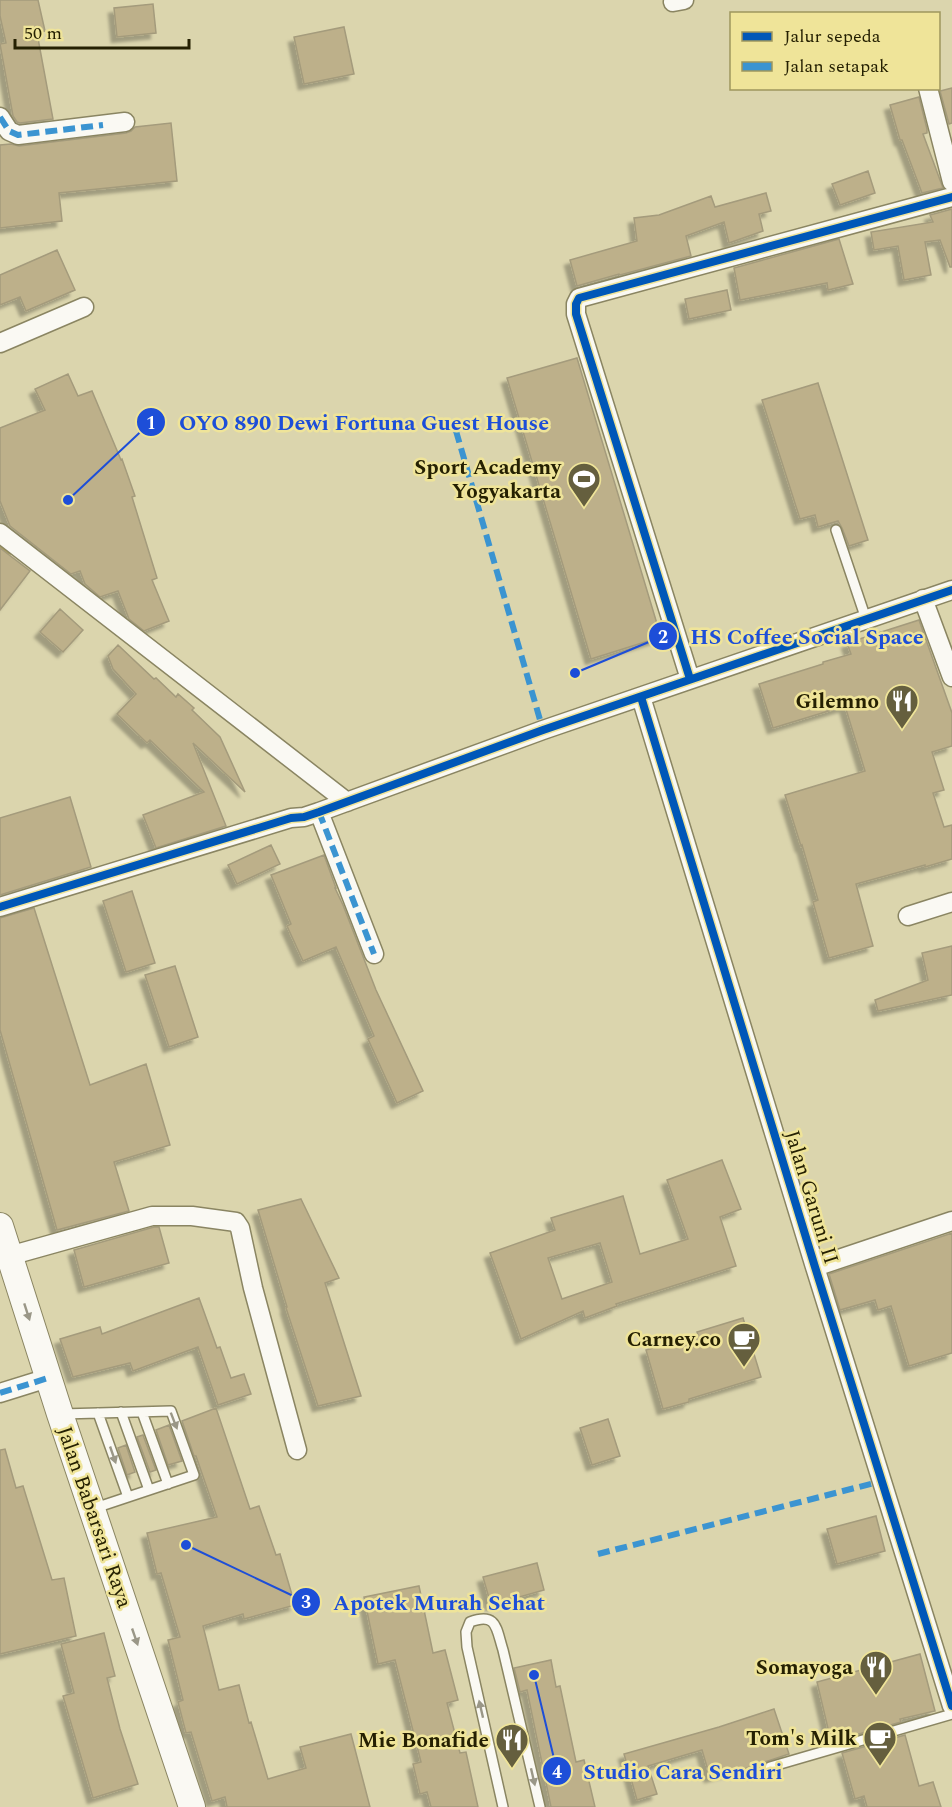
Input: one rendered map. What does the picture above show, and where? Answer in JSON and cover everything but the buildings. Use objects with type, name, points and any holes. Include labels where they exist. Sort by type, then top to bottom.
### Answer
[{"type":"street","points":[[929,90],[952,182]]},
{"type":"street","points":[[0,117],[9,131],[18,135],[125,122]]},
{"type":"street","points":[[690,679],[576,314],[576,304],[579,298],[952,197]]},
{"type":"street","points":[[0,343],[84,307]]},
{"type":"street","points":[[0,533],[346,802]]},
{"type":"street","points":[[0,908],[291,818],[319,812],[543,730],[952,590]]},
{"type":"street","points":[[923,599],[952,677]]},
{"type":"street","name":"Jalan Garuni II","points":[[641,697],[952,1706]]},
{"type":"street","points":[[319,812],[374,954]]},
{"type":"street","points":[[908,915],[952,902]]},
{"type":"street","points":[[3,1243],[152,1216],[192,1216],[236,1222],[240,1228],[253,1288],[297,1450]]},
{"type":"street","points":[[815,1267],[952,1221]]},
{"type":"street","name":"Jalan Babarsari Raya","points":[[3,1243],[192,1807]]},
{"type":"street","points":[[0,1394],[48,1378]]},
{"type":"lane","points":[[836,530],[866,619]]},
{"type":"lane","points":[[60,1414],[171,1411],[194,1474],[92,1509]]},
{"type":"lane","points":[[142,1412],[168,1484]]},
{"type":"lane","points":[[98,1413],[128,1497]]},
{"type":"lane","points":[[121,1413],[149,1490]]},
{"type":"lane","points":[[503,1807],[466,1647],[466,1632],[470,1622],[487,1618],[496,1626],[503,1650],[540,1807]]},
{"type":"lane","points":[[770,1767],[952,1714]]},
{"type":"waterway","points":[[0,549],[15,552]]},
{"type":"marked path","points":[[0,117],[9,131],[18,135],[103,125]]},
{"type":"marked path","points":[[456,431],[543,730]]},
{"type":"marked path","points":[[319,812],[374,954]]},
{"type":"marked path","points":[[0,1393],[48,1378]]},
{"type":"marked path","points":[[598,1554],[882,1481]]},
{"type":"cycle path","points":[[690,679],[576,314],[576,304],[579,298],[952,197]]},
{"type":"cycle path","points":[[0,907],[291,818],[304,817],[543,730],[952,590]]},
{"type":"cycle path","points":[[641,697],[952,1706]]},
{"type":"place","name":"OYO 890 Dewi Fortuna Guest House","points":[[68,500]]},
{"type":"place","name":"Sport Academy Yogyakarta","points":[[584,508]]},
{"type":"place","name":"HS Coffee Social Space","points":[[575,673]]},
{"type":"place","name":"Gilemno","points":[[902,730]]},
{"type":"place","name":"Carney.co","points":[[744,1368]]},
{"type":"place","name":"Apotek Murah Sehat","points":[[186,1545]]},
{"type":"place","name":"Studio Cara Sendiri","points":[[534,1675]]},
{"type":"place","name":"Somayoga","points":[[876,1696]]},
{"type":"place","name":"Tom's Milk","points":[[880,1767]]},
{"type":"place","name":"Mie Bonafide","points":[[512,1769]]}]
